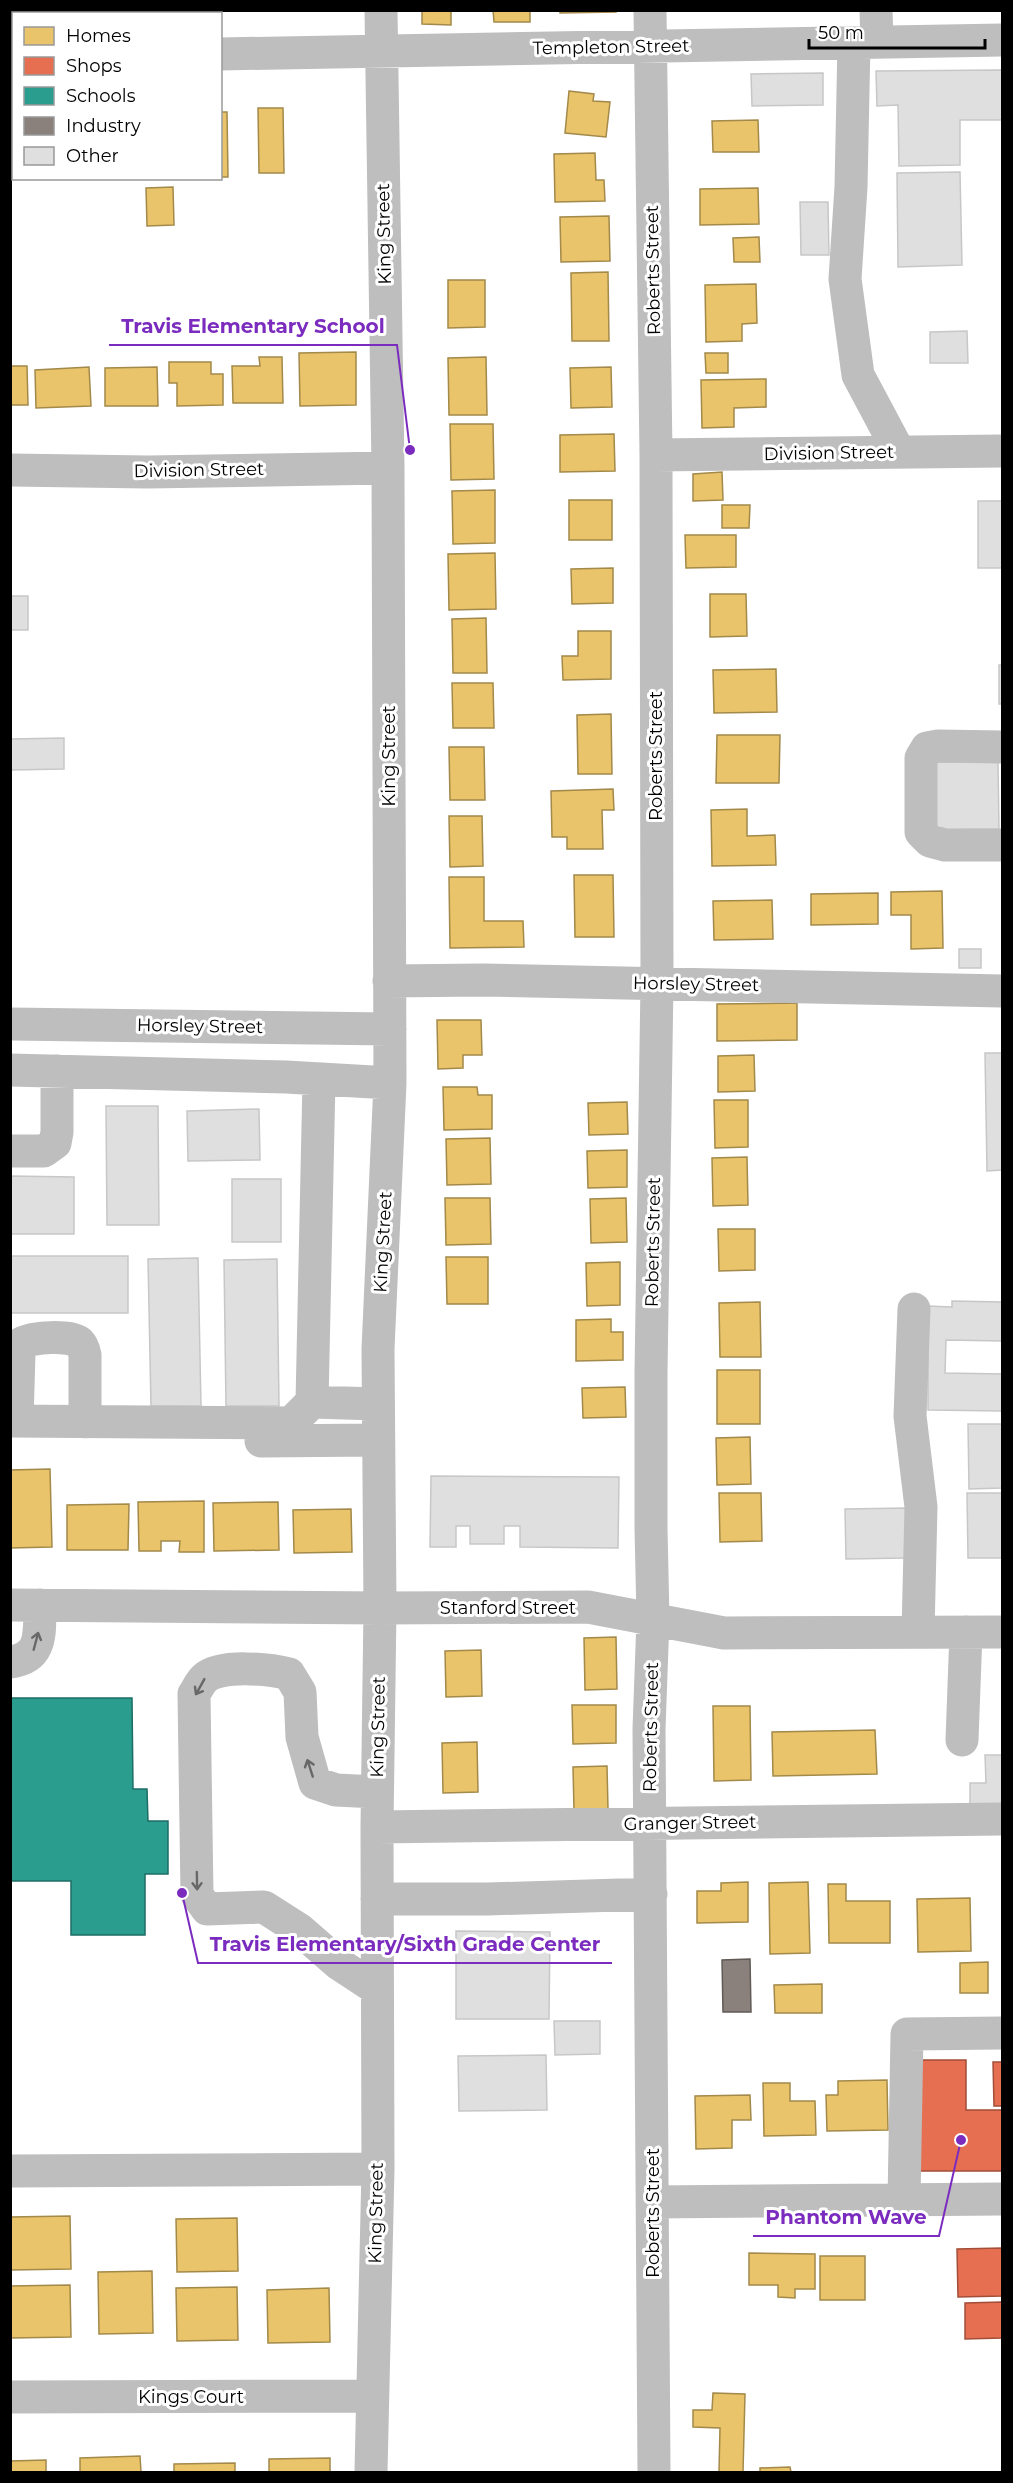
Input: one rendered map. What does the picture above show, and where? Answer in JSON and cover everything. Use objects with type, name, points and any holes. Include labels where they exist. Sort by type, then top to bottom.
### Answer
[{"type":"street","name":"King Street","points":[[371,2472],[378,2169],[377,1792],[380,1608],[378,1349],[390,1083],[388,468],[381,10]]},
{"type":"street","name":"Roberts Street","points":[[650,10],[656,455],[657,983],[651,1373],[653,1619],[649,1729],[654,2472]]},
{"type":"street","name":"Templeton Street","points":[[222,54],[650,46],[869,32],[1002,40]]},
{"type":"street","points":[[869,32],[851,187],[845,279],[858,375],[899,452]]},
{"type":"street","name":"Division Street","points":[[656,455],[1002,451]]},
{"type":"street","name":"Division Street","points":[[10,470],[148,472],[388,468]]},
{"type":"street","points":[[1002,747],[938,746],[927,748],[921,758],[921,832],[930,841],[945,845],[1002,845]]},
{"type":"street","name":"Horsley Street","points":[[390,981],[483,980],[1002,991]]},
{"type":"street","name":"Horsley Street","points":[[10,1024],[390,1029]]},
{"type":"street","points":[[10,1070],[390,1083]]},
{"type":"street","points":[[10,1151],[44,1151],[55,1143],[57,1071]]},
{"type":"street","points":[[13,1429],[85,1422],[291,1423],[312,1402],[319,1080]]},
{"type":"street","points":[[914,1309],[910,1416],[921,1507],[918,1632]]},
{"type":"street","points":[[13,1429],[19,1353],[22,1343],[29,1339],[67,1338],[78,1341],[83,1347],[85,1422]]},
{"type":"street","points":[[312,1402],[378,1404]]},
{"type":"street","points":[[13,1429],[377,1440]]},
{"type":"street","points":[[10,1662],[28,1657],[36,1648],[25,1605]]},
{"type":"street","name":"Stanford Street","points":[[25,1605],[588,1607],[724,1632],[1002,1632]]},
{"type":"street","points":[[962,1740],[966,1632]]},
{"type":"street","points":[[377,1792],[336,1790],[315,1783],[302,1737],[300,1692],[289,1674],[274,1670],[225,1670],[205,1677],[194,1694],[197,1895],[207,1909],[264,1907],[300,1930],[339,1964],[377,1989]]},
{"type":"street","name":"Granger Street","points":[[377,1827],[1002,1819]]},
{"type":"street","points":[[377,1899],[488,1899],[651,1894]]},
{"type":"street","points":[[904,2200],[907,2034],[1002,2033]]},
{"type":"street","points":[[10,2171],[378,2169]]},
{"type":"street","points":[[652,2202],[1002,2199]]},
{"type":"street","name":"Kings Court","points":[[10,2397],[371,2396]]},
{"type":"building: Homes","points":[[40,10],[73,10],[73,12],[40,12]]},
{"type":"building: Homes","points":[[101,10],[140,10],[140,12],[101,12]]},
{"type":"building: Homes","points":[[161,10],[199,10],[199,12],[161,12]]},
{"type":"building: Homes","points":[[422,10],[451,10],[451,25],[422,24]]},
{"type":"building: Homes","points":[[493,10],[530,10],[530,22],[494,22]]},
{"type":"building: Homes","points":[[560,10],[616,10],[616,12],[560,13]]},
{"type":"building: Homes","points":[[569,91],[594,94],[593,101],[610,102],[606,137],[565,133]]},
{"type":"building: Homes","points":[[258,108],[283,108],[284,173],[259,173]]},
{"type":"building: Homes","points":[[222,112],[227,112],[228,177],[222,177]]},
{"type":"building: Homes","points":[[10,118],[12,118],[12,154],[10,154]]},
{"type":"building: Homes","points":[[758,120],[759,152],[713,152],[712,121]]},
{"type":"building: Homes","points":[[595,153],[596,180],[604,180],[605,201],[555,202],[554,154]]},
{"type":"building: Homes","points":[[173,187],[174,225],[147,226],[146,188]]},
{"type":"building: Homes","points":[[758,188],[759,224],[700,225],[700,189]]},
{"type":"building: Homes","points":[[609,216],[610,261],[561,262],[560,217]]},
{"type":"building: Homes","points":[[759,237],[760,262],[734,262],[733,238]]},
{"type":"building: Homes","points":[[608,272],[609,341],[572,341],[571,273]]},
{"type":"building: Homes","points":[[448,280],[485,280],[485,327],[448,328]]},
{"type":"building: Homes","points":[[756,284],[757,323],[742,324],[742,341],[706,342],[705,285]]},
{"type":"building: Homes","points":[[356,352],[356,405],[300,406],[299,353]]},
{"type":"building: Homes","points":[[705,353],[728,353],[728,373],[706,373]]},
{"type":"building: Homes","points":[[259,357],[282,357],[283,403],[233,403],[232,366],[260,366]]},
{"type":"building: Homes","points":[[486,357],[487,415],[449,415],[448,358]]},
{"type":"building: Homes","points":[[169,362],[211,362],[211,374],[223,374],[223,405],[177,406],[177,383],[169,383]]},
{"type":"building: Homes","points":[[10,366],[27,366],[28,405],[10,405]]},
{"type":"building: Homes","points":[[89,367],[91,406],[36,408],[35,370]]},
{"type":"building: Homes","points":[[157,367],[158,406],[105,406],[105,368]]},
{"type":"building: Homes","points":[[611,367],[612,407],[571,408],[570,368]]},
{"type":"building: Homes","points":[[766,379],[766,407],[734,408],[734,427],[702,428],[701,380]]},
{"type":"building: Homes","points":[[450,424],[493,424],[494,479],[451,480]]},
{"type":"building: Homes","points":[[614,434],[615,471],[560,472],[560,435]]},
{"type":"building: Homes","points":[[722,472],[723,500],[693,501],[693,474]]},
{"type":"building: Homes","points":[[495,490],[495,543],[453,544],[452,491]]},
{"type":"building: Homes","points":[[569,500],[612,500],[612,540],[569,540]]},
{"type":"building: Homes","points":[[722,505],[750,505],[749,528],[722,528]]},
{"type":"building: Homes","points":[[685,535],[736,535],[736,567],[686,568]]},
{"type":"building: Homes","points":[[495,553],[496,609],[449,610],[448,554]]},
{"type":"building: Homes","points":[[613,568],[613,603],[572,604],[571,569]]},
{"type":"building: Homes","points":[[710,594],[746,594],[747,636],[710,637]]},
{"type":"building: Homes","points":[[486,618],[487,673],[453,673],[452,619]]},
{"type":"building: Homes","points":[[578,631],[611,631],[611,679],[563,680],[562,656],[578,656]]},
{"type":"building: Homes","points":[[776,669],[777,712],[714,713],[713,670]]},
{"type":"building: Homes","points":[[452,683],[493,683],[494,728],[453,728]]},
{"type":"building: Homes","points":[[611,714],[612,774],[578,774],[577,715]]},
{"type":"building: Homes","points":[[717,735],[780,735],[779,783],[716,783]]},
{"type":"building: Homes","points":[[449,747],[484,747],[485,800],[450,800]]},
{"type":"building: Homes","points":[[613,789],[614,810],[602,810],[603,849],[567,849],[567,837],[552,837],[551,791]]},
{"type":"building: Homes","points":[[747,809],[747,836],[775,835],[776,865],[712,866],[711,810]]},
{"type":"building: Homes","points":[[449,816],[482,816],[483,866],[450,867]]},
{"type":"building: Homes","points":[[574,875],[613,875],[614,937],[575,937]]},
{"type":"building: Homes","points":[[449,877],[484,877],[484,921],[523,921],[524,947],[450,948]]},
{"type":"building: Homes","points":[[942,891],[943,948],[911,949],[911,915],[891,915],[891,892]]},
{"type":"building: Homes","points":[[878,893],[878,924],[811,925],[811,894]]},
{"type":"building: Homes","points":[[772,900],[773,939],[714,940],[713,901]]},
{"type":"building: Homes","points":[[797,1003],[797,1040],[717,1041],[717,1004]]},
{"type":"building: Homes","points":[[437,1020],[481,1020],[482,1055],[463,1055],[463,1068],[438,1069]]},
{"type":"building: Homes","points":[[754,1055],[755,1091],[718,1092],[718,1056]]},
{"type":"building: Homes","points":[[443,1087],[477,1087],[478,1095],[492,1095],[492,1129],[444,1130]]},
{"type":"building: Homes","points":[[714,1100],[748,1100],[748,1147],[715,1148]]},
{"type":"building: Homes","points":[[627,1102],[628,1134],[589,1135],[588,1103]]},
{"type":"building: Homes","points":[[490,1138],[491,1184],[447,1185],[446,1139]]},
{"type":"building: Homes","points":[[627,1150],[627,1187],[588,1188],[587,1151]]},
{"type":"building: Homes","points":[[747,1157],[748,1205],[713,1206],[712,1158]]},
{"type":"building: Homes","points":[[445,1198],[490,1198],[491,1244],[446,1245]]},
{"type":"building: Homes","points":[[626,1198],[627,1242],[591,1243],[590,1199]]},
{"type":"building: Homes","points":[[718,1229],[755,1229],[755,1270],[719,1271]]},
{"type":"building: Homes","points":[[446,1257],[488,1257],[488,1304],[447,1304]]},
{"type":"building: Homes","points":[[620,1262],[620,1305],[587,1306],[586,1263]]},
{"type":"building: Homes","points":[[760,1302],[761,1357],[720,1357],[719,1303]]},
{"type":"building: Homes","points":[[611,1319],[611,1332],[623,1332],[623,1360],[576,1361],[576,1320]]},
{"type":"building: Homes","points":[[717,1370],[760,1370],[760,1424],[717,1424]]},
{"type":"building: Homes","points":[[625,1387],[626,1417],[583,1418],[582,1388]]},
{"type":"building: Homes","points":[[750,1437],[751,1484],[717,1485],[716,1438]]},
{"type":"building: Homes","points":[[50,1469],[52,1547],[10,1548],[10,1470]]},
{"type":"building: Homes","points":[[719,1493],[761,1493],[762,1541],[720,1542]]},
{"type":"building: Homes","points":[[204,1501],[204,1552],[179,1552],[180,1541],[161,1541],[161,1551],[139,1551],[138,1502]]},
{"type":"building: Homes","points":[[278,1502],[279,1550],[214,1551],[213,1503]]},
{"type":"building: Homes","points":[[129,1504],[128,1550],[67,1550],[67,1505]]},
{"type":"building: Homes","points":[[351,1509],[352,1552],[294,1553],[293,1510]]},
{"type":"building: Homes","points":[[616,1637],[617,1689],[585,1690],[584,1638]]},
{"type":"building: Homes","points":[[481,1650],[482,1696],[446,1697],[445,1651]]},
{"type":"building: Homes","points":[[572,1705],[616,1705],[616,1743],[573,1744]]},
{"type":"building: Homes","points":[[713,1706],[750,1706],[751,1780],[714,1781]]},
{"type":"building: Homes","points":[[875,1730],[877,1774],[773,1776],[772,1732]]},
{"type":"building: Homes","points":[[477,1742],[478,1792],[443,1793],[442,1743]]},
{"type":"building: Homes","points":[[607,1766],[608,1809],[574,1810],[573,1767]]},
{"type":"building: Homes","points":[[748,1882],[748,1922],[697,1923],[697,1891],[721,1891],[721,1883]]},
{"type":"building: Homes","points":[[808,1882],[810,1953],[770,1954],[769,1883]]},
{"type":"building: Homes","points":[[828,1884],[846,1884],[846,1901],[890,1901],[890,1943],[829,1943]]},
{"type":"building: Homes","points":[[970,1898],[971,1951],[918,1952],[917,1899]]},
{"type":"building: Homes","points":[[988,1962],[988,1993],[960,1993],[960,1963]]},
{"type":"building: Homes","points":[[822,1984],[822,2013],[775,2013],[774,1985]]},
{"type":"building: Homes","points":[[887,2080],[888,2130],[827,2131],[826,2095],[838,2095],[838,2081]]},
{"type":"building: Homes","points":[[763,2083],[790,2083],[790,2101],[815,2101],[816,2135],[764,2136]]},
{"type":"building: Homes","points":[[750,2095],[751,2120],[732,2120],[732,2148],[696,2149],[695,2096]]},
{"type":"building: Homes","points":[[70,2216],[71,2269],[10,2270],[10,2217]]},
{"type":"building: Homes","points":[[237,2218],[238,2271],[177,2272],[176,2219]]},
{"type":"building: Homes","points":[[749,2253],[815,2254],[815,2289],[795,2289],[795,2298],[778,2297],[778,2285],[749,2285]]},
{"type":"building: Homes","points":[[820,2256],[865,2256],[865,2300],[820,2300]]},
{"type":"building: Homes","points":[[152,2271],[153,2333],[99,2334],[98,2272]]},
{"type":"building: Homes","points":[[70,2285],[71,2337],[10,2338],[10,2286]]},
{"type":"building: Homes","points":[[237,2287],[238,2340],[177,2341],[176,2288]]},
{"type":"building: Homes","points":[[329,2288],[330,2342],[268,2343],[267,2290]]},
{"type":"building: Homes","points":[[713,2393],[745,2394],[743,2472],[719,2472],[720,2428],[693,2427],[693,2410],[712,2410]]},
{"type":"building: Homes","points":[[140,2456],[141,2472],[80,2472],[80,2458]]},
{"type":"building: Homes","points":[[330,2458],[330,2472],[269,2472],[269,2459]]},
{"type":"building: Homes","points":[[46,2460],[46,2472],[10,2472],[10,2461]]},
{"type":"building: Homes","points":[[235,2463],[235,2472],[174,2472],[174,2464]]},
{"type":"building: Homes","points":[[790,2467],[791,2472],[760,2472],[760,2468]]},
{"type":"building: Shops","points":[[919,2060],[966,2060],[966,2110],[1002,2110],[1002,2171],[920,2171]]},
{"type":"building: Shops","points":[[993,2062],[1002,2062],[1002,2106],[994,2106]]},
{"type":"building: Shops","points":[[1002,2248],[1002,2296],[958,2297],[957,2249]]},
{"type":"building: Shops","points":[[1002,2302],[1002,2338],[965,2339],[965,2303]]},
{"type":"building: Schools","points":[[10,1698],[132,1698],[133,1789],[147,1789],[148,1821],[168,1821],[168,1874],[145,1874],[145,1935],[71,1935],[71,1881],[10,1881]]},
{"type":"building: Industry","points":[[750,1959],[751,2012],[723,2012],[722,1960]]},
{"type":"building: Other","points":[[1002,70],[1002,120],[960,120],[960,165],[899,166],[898,105],[877,106],[876,71]]},
{"type":"building: Other","points":[[823,73],[823,105],[752,106],[751,74]]},
{"type":"building: Other","points":[[960,172],[962,265],[898,267],[897,173]]},
{"type":"building: Other","points":[[800,202],[828,202],[829,255],[801,255]]},
{"type":"building: Other","points":[[967,331],[968,363],[930,363],[930,332]]},
{"type":"building: Other","points":[[978,501],[1002,501],[1002,568],[978,568]]},
{"type":"building: Other","points":[[10,596],[28,596],[28,630],[10,630]]},
{"type":"building: Other","points":[[999,665],[1002,665],[1002,704],[999,704]]},
{"type":"building: Other","points":[[64,738],[64,769],[10,770],[10,739]]},
{"type":"building: Other","points":[[998,761],[999,829],[933,830],[932,762]]},
{"type":"building: Other","points":[[959,949],[981,949],[981,968],[959,968]]},
{"type":"building: Other","points":[[985,1053],[1002,1053],[1002,1170],[987,1171]]},
{"type":"building: Other","points":[[106,1106],[158,1106],[159,1225],[107,1225]]},
{"type":"building: Other","points":[[259,1109],[260,1160],[188,1161],[187,1111]]},
{"type":"building: Other","points":[[10,1176],[74,1177],[74,1234],[10,1234]]},
{"type":"building: Other","points":[[232,1179],[281,1179],[281,1242],[232,1242]]},
{"type":"building: Other","points":[[10,1256],[128,1256],[128,1313],[10,1313]]},
{"type":"building: Other","points":[[198,1258],[201,1406],[151,1406],[148,1259]]},
{"type":"building: Other","points":[[277,1259],[279,1406],[226,1406],[224,1260]]},
{"type":"building: Other","points":[[952,1301],[1002,1302],[1002,1341],[946,1340],[945,1373],[1002,1374],[1002,1411],[928,1410],[928,1306],[952,1307]]},
{"type":"building: Other","points":[[968,1424],[1002,1424],[1002,1488],[969,1489]]},
{"type":"building: Other","points":[[431,1476],[619,1477],[618,1548],[520,1547],[520,1526],[504,1526],[504,1544],[470,1544],[470,1526],[456,1526],[456,1547],[430,1547]]},
{"type":"building: Other","points":[[967,1493],[1002,1493],[1002,1558],[968,1558]]},
{"type":"building: Other","points":[[907,1508],[908,1558],[846,1559],[845,1509]]},
{"type":"building: Other","points":[[985,1755],[1002,1755],[1002,1813],[970,1814],[970,1783],[986,1783]]},
{"type":"building: Other","points":[[456,1931],[550,1932],[549,2019],[456,2019]]},
{"type":"building: Other","points":[[554,2021],[600,2021],[600,2054],[555,2055]]},
{"type":"building: Other","points":[[546,2055],[547,2110],[459,2111],[458,2056]]},
{"type":"place","name":"Travis Elementary School","points":[[410,450]]},
{"type":"place","name":"Travis Elementary/Sixth Grade Center","points":[[182,1893]]},
{"type":"place","name":"Phantom Wave","points":[[961,2140]]}]
